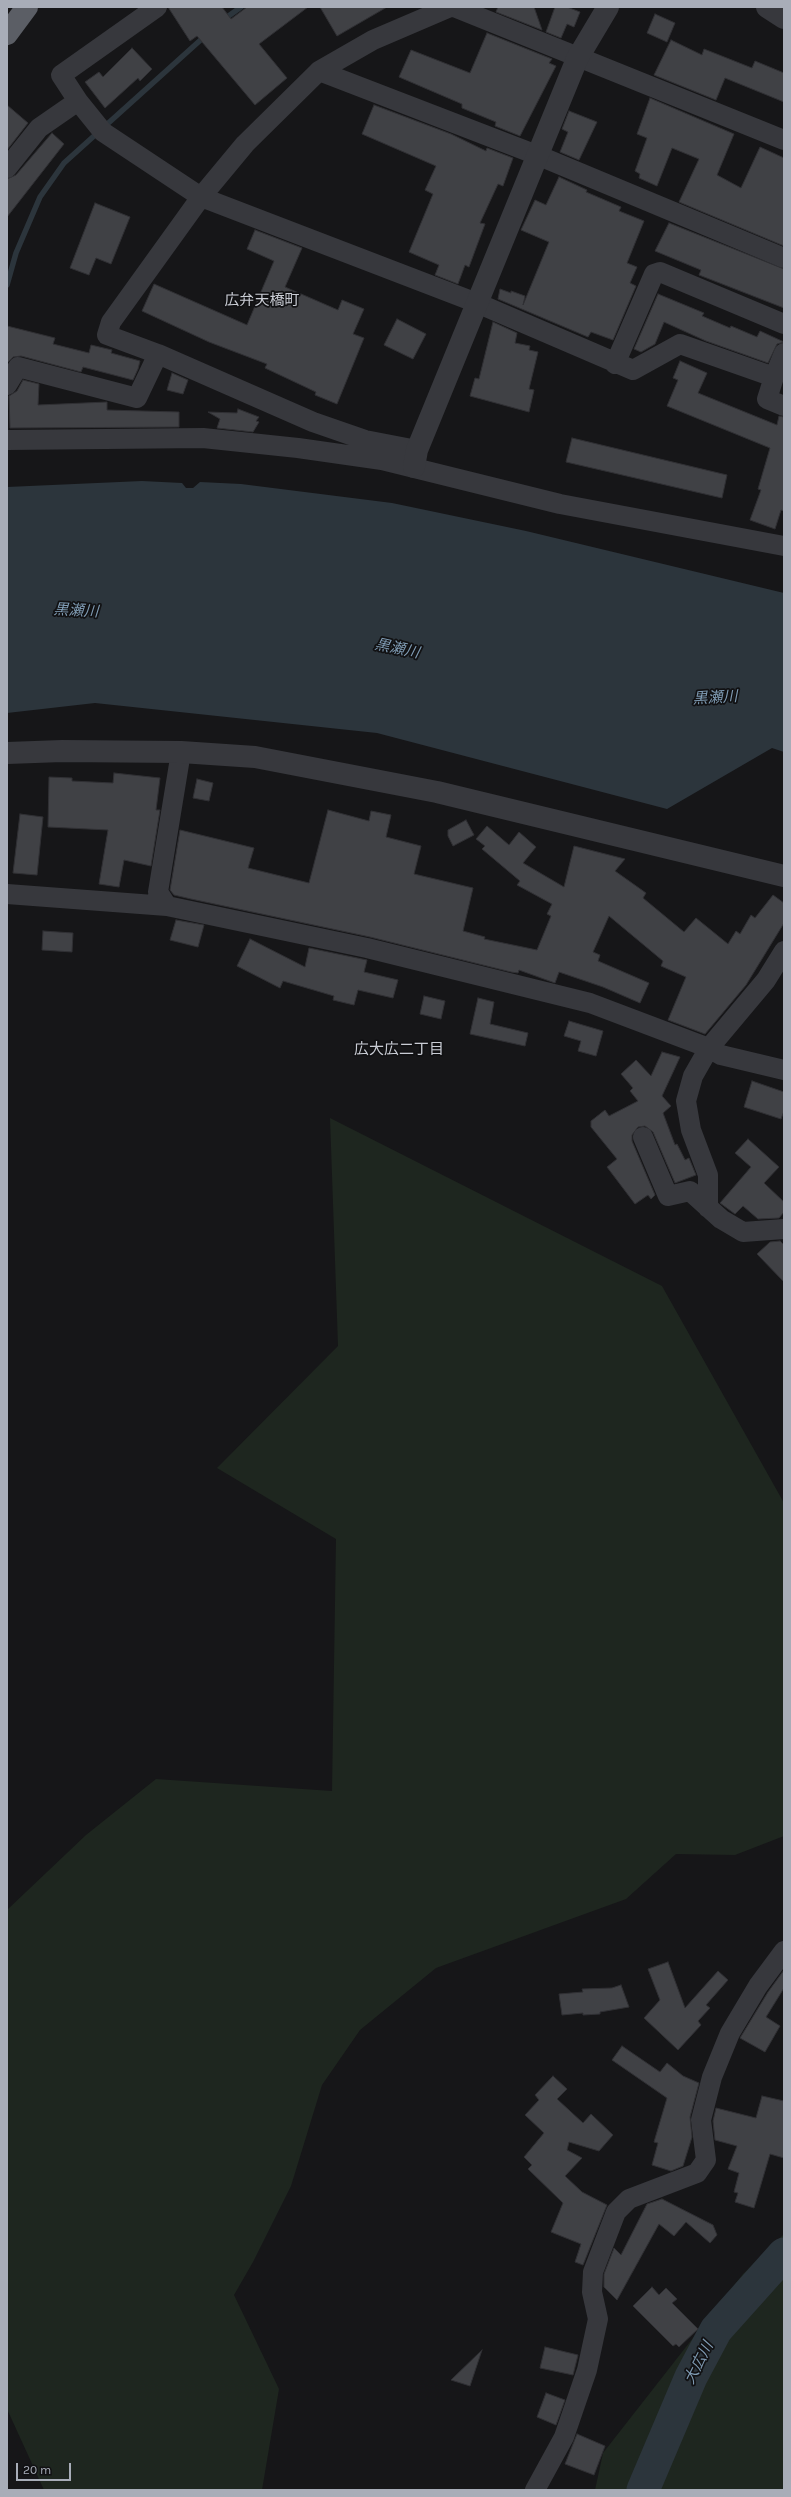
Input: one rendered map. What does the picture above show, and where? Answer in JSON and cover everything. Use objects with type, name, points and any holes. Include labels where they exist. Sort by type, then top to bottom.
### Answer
[{"type":"highway","points":[[7,34],[27,7]]},
{"type":"street","points":[[157,7],[61,75],[78,101],[104,132],[201,197],[477,303],[633,370],[680,344],[774,377]]},
{"type":"street","points":[[450,7],[373,40],[319,71],[245,144],[201,197],[111,322],[107,335],[158,354],[313,422],[415,458],[560,504],[784,546]]},
{"type":"street","points":[[454,7],[577,58],[784,140]]},
{"type":"street","points":[[415,458],[577,58],[608,7]]},
{"type":"street","points":[[767,7],[784,18]]},
{"type":"street","points":[[319,71],[537,156],[784,258]]},
{"type":"street","points":[[7,168],[39,128],[78,101]]},
{"type":"street","points":[[616,364],[654,274],[660,272],[784,324]]},
{"type":"street","points":[[7,385],[18,367],[137,398],[158,354]]},
{"type":"street","points":[[784,354],[774,377],[767,399],[784,406]]},
{"type":"street","points":[[7,440],[203,438],[415,458]]},
{"type":"street","points":[[7,753],[62,750],[181,752],[255,757],[422,789],[784,876]]},
{"type":"street","points":[[167,906],[158,892],[181,752]]},
{"type":"street","points":[[7,894],[167,906],[367,948],[590,1003],[709,1048],[721,1055],[784,1070]]},
{"type":"street","points":[[708,1208],[708,1175],[691,1130],[686,1101],[693,1076],[709,1048],[766,980],[784,951]]},
{"type":"street","points":[[643,1137],[668,1196],[690,1191],[721,1219],[743,1232],[784,1229]]},
{"type":"street","points":[[535,2490],[564,2437],[587,2370],[598,2319],[592,2292],[593,2272],[616,2212],[629,2199],[697,2173],[706,2160],[701,2120],[712,2077],[730,2033],[782,1957]]},
{"type":"shaded area","points":[[330,1118],[662,1286],[784,1503],[784,1836],[735,1855],[676,1854],[626,1899],[436,1968],[360,2030],[322,2085],[291,2186],[253,2262],[234,2295],[279,2389],[262,2490],[44,2490],[7,2409],[7,1910],[86,1835],[156,1779],[332,1791],[336,1539],[217,1468],[338,1346]]},
{"type":"shaded area","points":[[784,2234],[784,2490],[595,2490],[603,2453],[743,2274]]},
{"type":"water","name":"黒瀬川","points":[[142,481],[182,483],[186,488],[193,488],[200,482],[241,484],[392,503],[526,531],[784,593],[784,752],[772,748],[667,809],[377,733],[95,703],[7,713],[7,487]]},
{"type":"building","points":[[168,7],[222,7],[231,19],[247,7],[308,7],[259,44],[287,78],[255,105],[197,36],[190,41]]},
{"type":"building","points":[[320,7],[387,7],[337,36]]},
{"type":"building","points":[[498,7],[534,7],[542,30],[496,12]]},
{"type":"building","points":[[555,7],[567,7],[580,12],[574,27],[567,24],[561,38],[546,32]]},
{"type":"building","points":[[655,14],[675,23],[667,42],[647,33]]},
{"type":"building","points":[[487,33],[552,59],[549,63],[556,66],[520,136],[495,126],[496,122],[462,108],[462,104],[399,77],[411,50],[470,73]]},
{"type":"building","points":[[671,40],[702,55],[704,49],[752,68],[755,61],[784,73],[784,102],[725,78],[716,100],[654,75]]},
{"type":"building","points":[[132,48],[152,69],[140,81],[138,78],[105,108],[85,82],[99,72],[103,77]]},
{"type":"building","points":[[650,98],[734,134],[717,175],[741,188],[760,147],[784,158],[784,246],[679,202],[699,159],[672,148],[657,186],[639,178],[640,174],[635,171],[647,138],[637,134]]},
{"type":"building","points":[[7,105],[28,123],[7,150]]},
{"type":"building","points":[[374,105],[451,134],[486,151],[487,148],[513,158],[503,186],[498,184],[480,223],[485,224],[469,267],[465,265],[458,284],[435,275],[439,265],[409,252],[433,194],[425,190],[436,166],[362,134]]},
{"type":"building","points":[[569,111],[597,122],[579,160],[560,152],[568,132],[562,129]]},
{"type":"building","points":[[52,133],[64,144],[7,217],[7,179],[16,175]]},
{"type":"building","points":[[559,177],[587,190],[586,192],[621,207],[619,211],[644,221],[627,263],[637,267],[630,283],[636,286],[613,340],[591,332],[588,337],[498,299],[500,289],[511,293],[511,291],[525,296],[523,305],[549,242],[521,230],[535,200],[546,205]]},
{"type":"building","points":[[95,203],[130,217],[111,264],[96,258],[89,275],[70,268]]},
{"type":"building","points":[[669,223],[784,269],[784,308],[699,275],[701,270],[655,251]]},
{"type":"building","points":[[255,230],[302,248],[285,287],[338,310],[342,300],[364,309],[353,334],[364,338],[337,404],[315,395],[316,392],[265,368],[267,364],[209,342],[142,311],[154,284],[247,325],[274,261],[247,249]]},
{"type":"building","points":[[658,294],[704,313],[702,316],[730,328],[731,326],[757,337],[760,331],[784,342],[777,344],[768,363],[706,341],[664,322],[655,344],[641,352],[634,349]]},
{"type":"building","points":[[397,319],[426,334],[413,359],[384,345]]},
{"type":"building","points":[[493,322],[517,333],[515,343],[530,346],[529,350],[538,352],[529,389],[534,390],[529,412],[470,396],[475,378],[479,379]]},
{"type":"building","points":[[7,326],[55,338],[53,344],[89,353],[91,345],[112,350],[111,353],[140,361],[138,369],[133,380],[83,367],[81,372],[21,356],[13,357],[7,363]]},
{"type":"building","points":[[680,361],[707,373],[698,393],[777,425],[779,416],[784,417],[784,511],[781,510],[775,529],[750,520],[761,490],[758,489],[770,448],[667,406],[678,380],[673,378]]},
{"type":"building","points":[[172,373],[188,380],[183,394],[167,390]]},
{"type":"building","points":[[23,380],[39,384],[38,405],[107,402],[107,410],[179,412],[179,427],[10,428],[9,396],[17,391]]},
{"type":"building","points":[[238,409],[259,417],[256,421],[259,422],[253,432],[217,428],[220,419],[208,412],[237,413]]},
{"type":"building","points":[[572,438],[727,475],[722,498],[566,462]]},
{"type":"building","points":[[114,773],[160,778],[156,810],[160,810],[151,866],[124,860],[119,887],[99,884],[108,830],[48,827],[49,777],[72,778],[72,781],[113,783]]},
{"type":"building","points":[[197,779],[213,783],[209,801],[193,798]]},
{"type":"building","points":[[328,810],[369,821],[371,811],[391,815],[386,837],[421,846],[414,874],[473,888],[463,931],[485,937],[484,939],[537,950],[551,916],[547,914],[552,904],[517,885],[520,881],[482,849],[485,846],[476,839],[487,826],[509,845],[519,832],[536,847],[523,863],[564,887],[574,846],[625,859],[615,871],[646,893],[643,898],[684,932],[696,918],[728,944],[736,931],[740,934],[751,915],[755,918],[773,895],[784,903],[784,923],[746,985],[705,1034],[668,1020],[686,977],[661,966],[663,961],[609,916],[593,952],[600,955],[598,961],[649,983],[640,1003],[603,987],[559,972],[555,983],[519,970],[518,973],[511,972],[370,937],[191,899],[174,895],[170,890],[180,830],[254,848],[248,868],[309,883]]},
{"type":"building","points":[[20,814],[43,817],[37,875],[13,873]]},
{"type":"building","points":[[466,820],[474,835],[453,846],[448,836],[448,830]]},
{"type":"building","points":[[176,920],[204,925],[198,947],[170,940]]},
{"type":"building","points":[[43,931],[73,933],[72,952],[42,950]]},
{"type":"building","points":[[250,939],[305,967],[309,948],[367,960],[364,972],[398,980],[393,998],[358,990],[354,1005],[333,1000],[334,996],[283,981],[280,988],[237,966]]},
{"type":"building","points":[[424,996],[445,1001],[441,1019],[420,1014]]},
{"type":"building","points":[[478,998],[494,1002],[490,1024],[528,1033],[525,1046],[470,1034]]},
{"type":"building","points":[[569,1021],[603,1031],[596,1056],[578,1051],[581,1041],[564,1036]]},
{"type":"building","points":[[662,1052],[680,1057],[662,1096],[671,1106],[663,1113],[675,1145],[677,1144],[685,1160],[689,1158],[696,1175],[675,1183],[653,1132],[645,1126],[638,1127],[632,1135],[632,1141],[655,1195],[651,1199],[648,1195],[635,1204],[607,1167],[617,1159],[591,1127],[591,1121],[605,1110],[609,1116],[638,1101],[630,1091],[633,1088],[621,1074],[636,1060],[651,1076]]},
{"type":"building","points":[[752,1081],[784,1092],[784,1111],[781,1119],[744,1107]]},
{"type":"building","points":[[748,1139],[779,1167],[764,1183],[784,1202],[784,1212],[779,1218],[758,1219],[743,1206],[735,1214],[720,1203],[751,1167],[735,1153]]},
{"type":"building","points":[[780,1241],[784,1245],[784,1282],[757,1254],[770,1242]]},
{"type":"building","points":[[668,1962],[685,2008],[718,1971],[728,1980],[706,2005],[710,2008],[698,2021],[701,2025],[678,2050],[644,2018],[660,2000],[648,1969]]},
{"type":"building","points":[[784,1970],[784,1988],[766,2017],[780,2026],[765,2052],[740,2038],[768,1992]]},
{"type":"building","points":[[621,1985],[629,2007],[600,2012],[600,2014],[583,2015],[583,2013],[562,2015],[559,1994],[583,1992],[582,1989],[612,1988]]},
{"type":"building","points":[[622,2046],[660,2072],[667,2063],[683,2076],[699,2083],[690,2117],[692,2137],[683,2166],[671,2171],[652,2165],[658,2143],[654,2142],[667,2098],[612,2060]]},
{"type":"building","points":[[553,2076],[567,2089],[557,2099],[583,2123],[591,2114],[613,2135],[599,2151],[569,2142],[567,2150],[582,2158],[565,2176],[582,2192],[607,2205],[583,2265],[575,2262],[581,2244],[551,2232],[563,2203],[528,2169],[532,2165],[524,2157],[544,2133],[525,2115],[539,2100],[535,2095]]},
{"type":"building","points":[[762,2096],[784,2101],[784,2158],[770,2154],[754,2208],[735,2202],[738,2193],[734,2192],[739,2173],[728,2169],[737,2146],[715,2140],[713,2121],[716,2108],[756,2118]]},
{"type":"building","points":[[662,2199],[713,2225],[717,2235],[710,2243],[686,2222],[674,2236],[659,2224],[617,2300],[604,2287],[604,2274],[614,2248],[621,2255],[647,2204]]},
{"type":"building","points":[[652,2287],[659,2295],[666,2288],[677,2299],[672,2303],[698,2329],[679,2347],[676,2344],[673,2346],[633,2306]]},
{"type":"building","points":[[545,2347],[578,2355],[573,2375],[540,2368]]},
{"type":"building","points":[[482,2350],[470,2386],[451,2380]]},
{"type":"building","points":[[546,2393],[565,2400],[556,2425],[537,2417]]},
{"type":"building","points":[[577,2434],[605,2446],[594,2475],[565,2464]]},
{"type":"waterway","points":[[223,20],[241,7]]},
{"type":"waterway","points":[[7,285],[16,253],[40,197],[64,163],[205,36]]},
{"type":"waterway","name":"大広川","points":[[643,2490],[691,2377],[716,2330],[784,2254]]},
{"type":"district","name":"広弁天橋町","points":[[262,301]]},
{"type":"district","name":"広大広二丁目","points":[[399,1050]]}]
